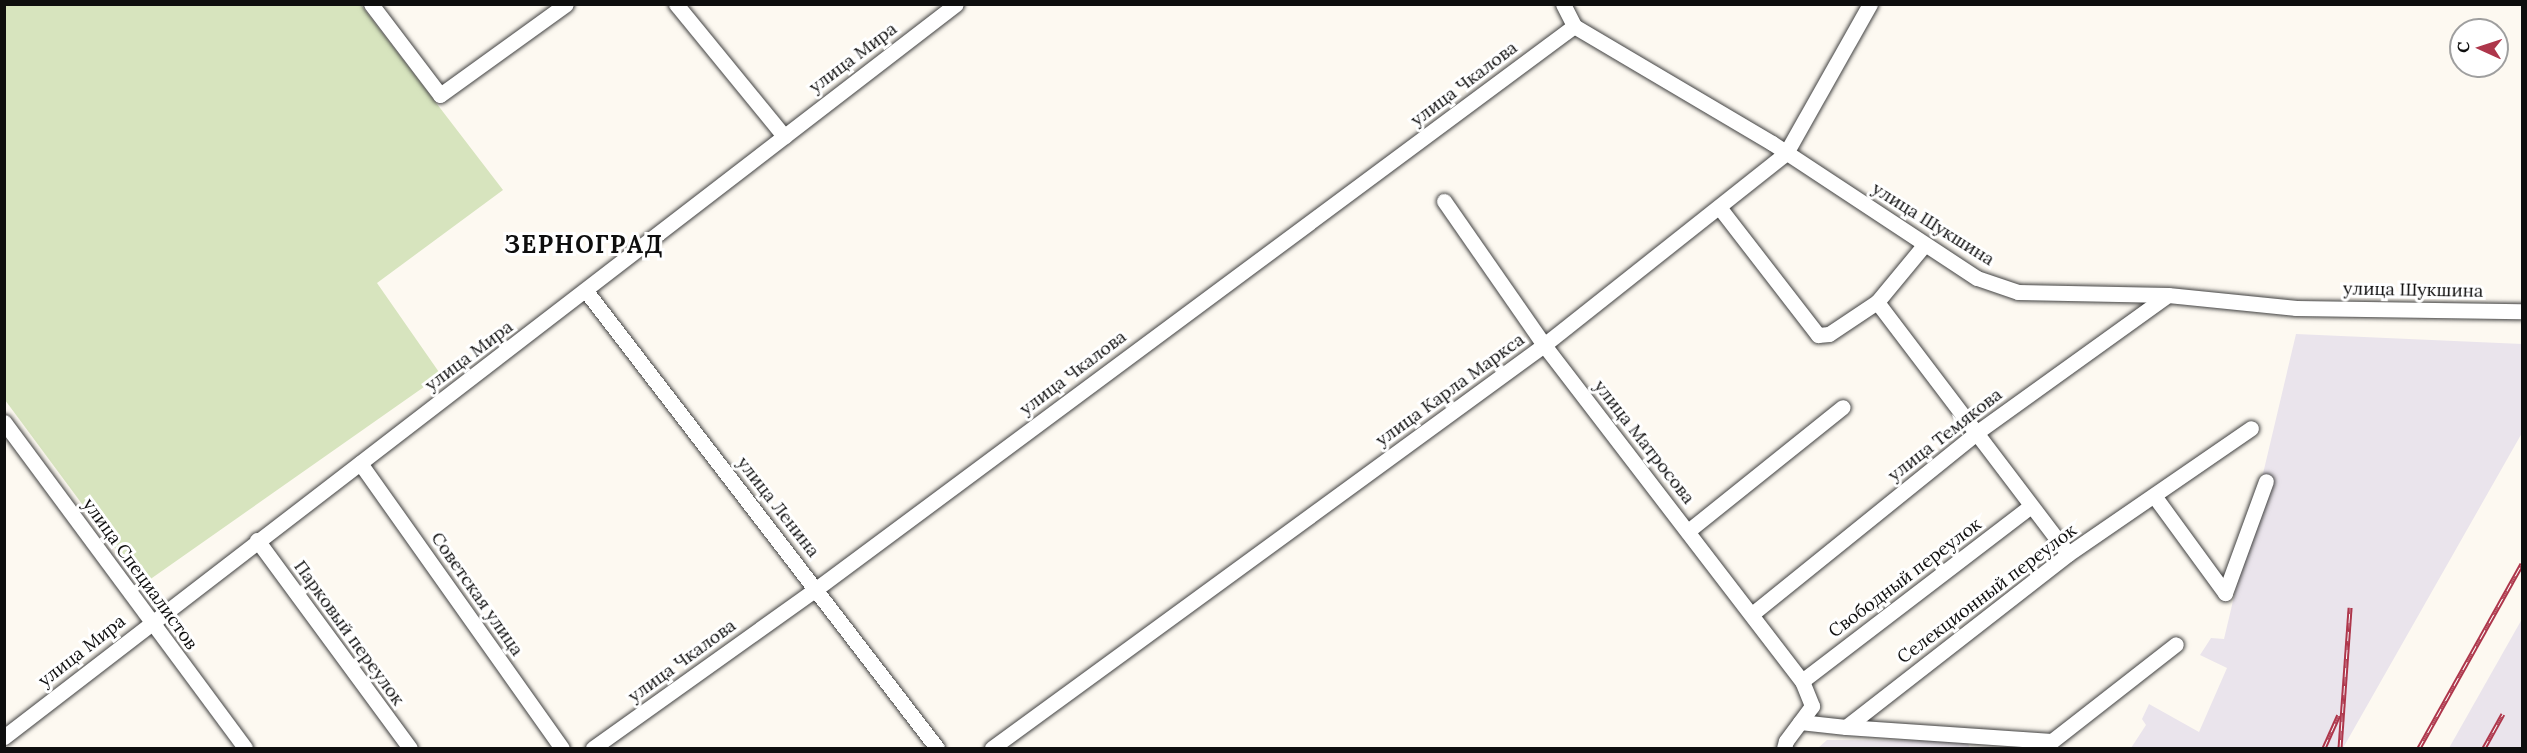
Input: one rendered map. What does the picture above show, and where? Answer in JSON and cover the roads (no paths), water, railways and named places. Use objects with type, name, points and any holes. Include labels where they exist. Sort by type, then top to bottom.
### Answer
[{"type":"street","points":[[371,4],[441,95],[567,4]]},
{"type":"street","points":[[676,4],[784,136]]},
{"type":"street","name":"улица Мира","points":[[4,737],[956,4]]},
{"type":"street","points":[[1563,4],[1574,26]]},
{"type":"street","name":"улица Карла Маркса","points":[[992,748],[1544,345],[1786,153],[1870,4]]},
{"type":"street","name":"улица Шукшина","points":[[1574,26],[1786,153],[1977,278],[2018,292],[2168,295],[2296,308],[2523,311]]},
{"type":"street","name":"улица Чкалова","points":[[593,748],[816,589],[1574,26]]},
{"type":"street","name":"улица Матросова","points":[[1444,201],[1544,345],[1802,681],[1812,706],[1800,722]]},
{"type":"street","points":[[1719,207],[1818,335],[1829,334],[1877,302],[1925,244]]},
{"type":"street","name":"улица Ленина","points":[[586,291],[936,748]]},
{"type":"street","name":"улица Темякова","points":[[1752,614],[1976,433],[2168,295]]},
{"type":"street","points":[[1877,302],[2068,554]]},
{"type":"street","points":[[1688,531],[1843,407]]},
{"type":"street","name":"улица Специалистов","points":[[4,422],[245,748]]},
{"type":"street","name":"Селекционный переулок","points":[[1846,728],[2068,554],[2251,428]]},
{"type":"street","name":"Советская улица","points":[[360,463],[562,748]]},
{"type":"street","points":[[2155,496],[2225,592],[2266,482]]},
{"type":"street","name":"Свободный переулок","points":[[1802,681],[2031,506]]},
{"type":"street","name":"Парковый переулок","points":[[257,540],[410,748]]},
{"type":"street","points":[[1784,748],[1786,741],[1800,722],[1846,728],[2052,741],[2176,644]]},
{"type":"railway","points":[[2419,748],[2522,564]]},
{"type":"railway","points":[[2340,748],[2350,607]]},
{"type":"railway","points":[[2484,748],[2503,714]]},
{"type":"railway","points":[[2324,748],[2339,715]]},
{"type":"district","name":"ЗЕРНОГРАД","points":[[584,245]]}]
